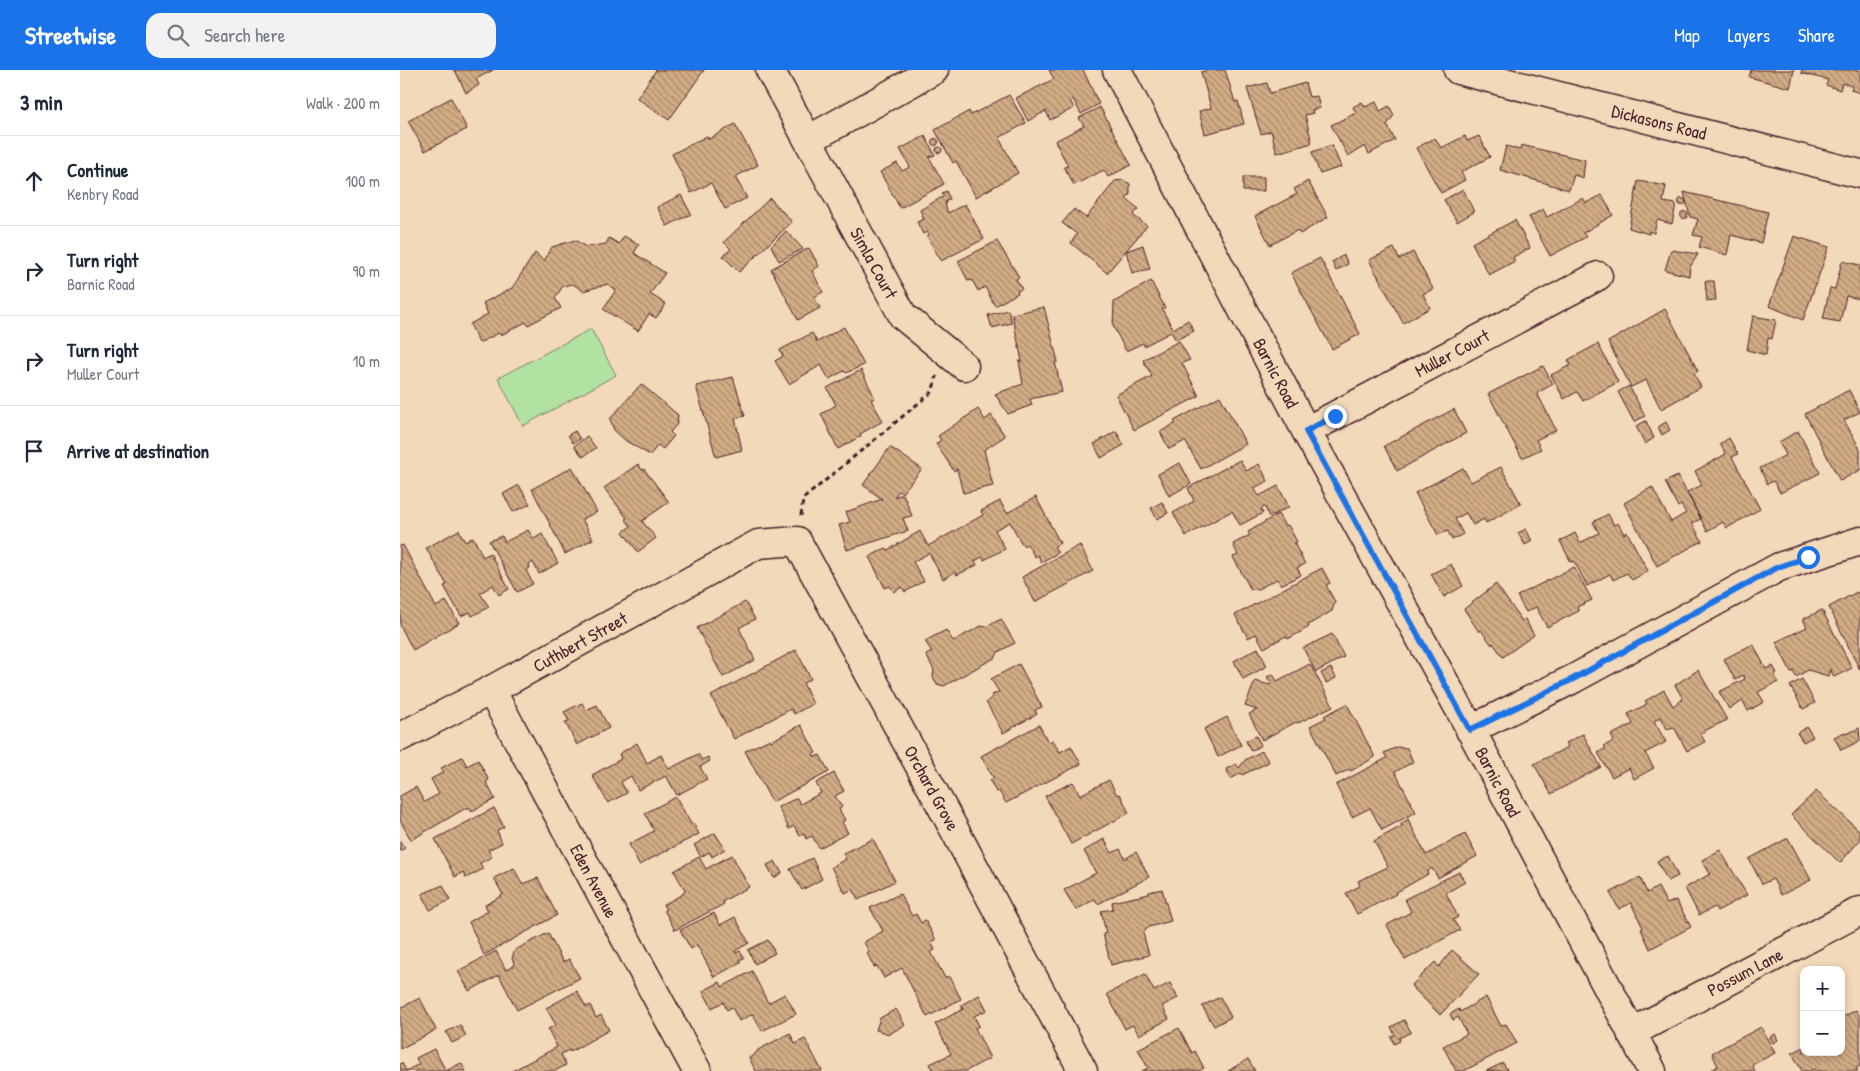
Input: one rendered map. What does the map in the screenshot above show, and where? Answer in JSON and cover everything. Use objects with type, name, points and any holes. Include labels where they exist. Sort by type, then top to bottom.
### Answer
[{"type":"street","name":"Simla Court","points":[[770,70],[903,316],[955,358]]},
{"type":"street","points":[[808,140],[934,70]]},
{"type":"street","name":"Barnic Road","points":[[1118,70],[1306,431],[1470,730],[1652,1071]]},
{"type":"street","name":"Dickasons Road","points":[[1458,70],[1498,75],[1860,174]]},
{"type":"street","name":"Muller Court","points":[[1306,431],[1598,276]]},
{"type":"street","name":"Cuthbert Street","points":[[400,737],[758,544],[797,541]]},
{"type":"street","name":"Orchard Grove","points":[[797,541],[1083,1071]]},
{"type":"street","points":[[1470,730],[1573,679],[1778,567],[1860,541]]},
{"type":"street","name":"Eden Avenue","points":[[490,690],[697,1071]]},
{"type":"street","name":"Possum Lane","points":[[1631,1033],[1860,911]]},
{"type":"path","points":[[797,541],[804,499],[932,392],[955,358]]},
{"type":"green space","points":[[591,329],[616,375],[523,426],[498,378]]},
{"type":"building","points":[[453,70],[493,70],[476,79],[479,85],[466,93],[456,72]]},
{"type":"building","points":[[656,70],[704,70],[669,120],[637,98]]},
{"type":"building","points":[[1049,70],[1083,70],[1099,104],[1081,114],[1073,99],[1070,101],[1074,108],[1050,120],[1046,111],[1028,121],[1016,98],[1054,79]]},
{"type":"building","points":[[1225,70],[1235,102],[1238,101],[1244,124],[1205,134],[1199,111],[1211,108],[1201,72]]},
{"type":"building","points":[[1751,70],[1794,70],[1790,88],[1749,77]]},
{"type":"building","points":[[1802,70],[1860,70],[1860,93],[1851,90],[1852,86],[1842,83],[1840,90],[1826,85],[1828,80],[1801,73]]},
{"type":"building","points":[[1267,83],[1270,93],[1305,83],[1309,97],[1317,96],[1320,108],[1312,110],[1313,113],[1305,115],[1312,143],[1277,153],[1271,131],[1261,134],[1247,88]]},
{"type":"building","points":[[1009,95],[1026,123],[999,138],[1018,173],[976,197],[956,161],[953,163],[935,130],[969,111],[971,115]]},
{"type":"building","points":[[451,98],[467,129],[425,151],[408,121]]},
{"type":"building","points":[[1362,102],[1365,107],[1376,102],[1380,111],[1389,106],[1394,115],[1387,125],[1395,140],[1369,154],[1365,146],[1348,156],[1331,125],[1356,113],[1353,107]]},
{"type":"building","points":[[1100,107],[1131,165],[1108,177],[1104,170],[1074,185],[1064,167],[1068,166],[1055,141],[1084,126],[1079,118]]},
{"type":"building","points":[[735,124],[758,165],[735,177],[747,198],[725,209],[711,183],[691,193],[672,154],[707,136],[709,139]]},
{"type":"building","points":[[925,136],[935,155],[929,157],[944,184],[900,208],[880,172],[897,163],[902,171],[910,167],[900,149]]},
{"type":"building","points":[[1465,136],[1467,141],[1479,136],[1490,157],[1461,172],[1465,180],[1441,193],[1416,148],[1435,138],[1441,148]]},
{"type":"building","points":[[935,139],[938,142],[935,145],[932,142]]},
{"type":"building","points":[[1332,145],[1341,167],[1320,174],[1312,152]]},
{"type":"building","points":[[1521,145],[1585,160],[1583,178],[1574,175],[1569,190],[1500,170],[1506,146],[1520,150]]},
{"type":"building","points":[[939,147],[942,150],[939,153],[936,150]]},
{"type":"building","points":[[1243,177],[1264,177],[1264,191],[1243,191]]},
{"type":"building","points":[[1123,180],[1130,184],[1130,194],[1126,199],[1139,209],[1133,215],[1147,226],[1107,273],[1071,243],[1077,234],[1062,223],[1074,209],[1086,218],[1115,181]]},
{"type":"building","points":[[1308,181],[1328,217],[1300,234],[1298,230],[1270,245],[1255,216],[1297,194],[1294,189]]},
{"type":"building","points":[[1638,181],[1666,186],[1663,202],[1676,204],[1672,224],[1657,220],[1654,233],[1649,231],[1649,234],[1629,228]]},
{"type":"building","points":[[1463,189],[1474,212],[1457,222],[1444,200]]},
{"type":"building","points":[[946,191],[950,199],[946,201],[945,205],[948,213],[965,204],[984,239],[941,261],[927,236],[929,235],[927,232],[923,234],[917,222],[924,219],[920,210],[944,196],[942,193]]},
{"type":"building","points":[[1684,192],[1768,212],[1761,243],[1731,235],[1727,255],[1699,247],[1702,237],[1693,235],[1698,219],[1690,217]]},
{"type":"building","points":[[681,195],[691,214],[667,226],[657,207]]},
{"type":"building","points":[[1602,195],[1613,215],[1583,233],[1586,237],[1550,256],[1529,217],[1543,209],[1547,217],[1583,198],[1586,203]]},
{"type":"building","points":[[770,198],[792,222],[739,272],[723,256],[731,249],[724,242]]},
{"type":"building","points":[[1682,199],[1685,202],[1682,205],[1679,202]]},
{"type":"building","points":[[1684,212],[1687,215],[1684,218],[1681,215]]},
{"type":"building","points":[[1515,220],[1530,248],[1513,257],[1515,261],[1489,275],[1472,243]]},
{"type":"building","points":[[786,231],[803,249],[779,261],[771,246]]},
{"type":"building","points":[[624,236],[639,245],[634,253],[665,273],[650,294],[666,304],[656,318],[649,314],[638,331],[603,309],[616,290],[608,284],[583,291],[573,284],[563,286],[555,298],[561,308],[528,325],[526,322],[501,335],[499,333],[479,343],[470,324],[488,314],[483,303],[512,288],[535,253],[544,261],[552,247],[575,240],[586,247],[606,244],[609,238],[619,244]]},
{"type":"building","points":[[1794,236],[1829,247],[1803,320],[1769,306]]},
{"type":"building","points":[[997,241],[1019,277],[1016,279],[1022,289],[995,306],[985,287],[978,291],[972,280],[968,281],[958,261]]},
{"type":"building","points":[[1143,245],[1150,269],[1132,273],[1126,251]]},
{"type":"building","points":[[809,248],[819,266],[812,271],[823,292],[814,297],[820,308],[798,320],[771,269]]},
{"type":"building","points":[[1394,248],[1399,259],[1413,252],[1433,289],[1423,294],[1430,308],[1403,323],[1369,260]]},
{"type":"building","points":[[1671,250],[1698,254],[1690,267],[1689,276],[1665,270]]},
{"type":"building","points":[[1344,255],[1348,264],[1336,271],[1332,262]]},
{"type":"building","points":[[1320,258],[1360,334],[1332,349],[1291,273]]},
{"type":"building","points":[[1842,261],[1860,265],[1860,299],[1846,296],[1840,322],[1823,319],[1830,288],[1835,289]]},
{"type":"building","points":[[1151,281],[1165,308],[1162,309],[1173,329],[1188,320],[1194,331],[1176,340],[1171,332],[1144,346],[1143,343],[1126,351],[1113,326],[1114,302]]},
{"type":"building","points":[[1705,281],[1714,281],[1716,300],[1707,301]]},
{"type":"building","points":[[1044,307],[1058,362],[1055,362],[1062,392],[1030,399],[1032,405],[1008,414],[995,394],[1023,384],[1019,361],[1022,361],[1012,314]]},
{"type":"building","points":[[1665,309],[1698,371],[1694,374],[1701,387],[1661,409],[1646,380],[1631,387],[1608,342]]},
{"type":"building","points":[[1008,310],[1012,323],[992,328],[988,315]]},
{"type":"building","points":[[1753,316],[1776,320],[1772,339],[1768,338],[1766,355],[1747,350]]},
{"type":"building","points":[[844,327],[864,365],[846,373],[844,371],[829,379],[821,365],[789,384],[775,361],[783,356],[780,350],[812,333],[817,342]]},
{"type":"building","points":[[1179,341],[1190,360],[1182,363],[1199,396],[1134,430],[1116,395],[1152,376],[1143,360]]},
{"type":"building","points":[[1598,344],[1618,382],[1583,401],[1577,392],[1564,399],[1551,375],[1571,365],[1568,360]]},
{"type":"building","points":[[1543,366],[1553,384],[1537,393],[1556,430],[1536,440],[1541,449],[1522,458],[1488,394]]},
{"type":"building","points":[[861,370],[875,398],[871,400],[883,421],[838,449],[821,414],[836,405],[827,388]]},
{"type":"building","points":[[733,377],[745,416],[735,418],[742,450],[716,457],[696,386]]},
{"type":"building","points":[[641,384],[678,415],[677,424],[670,432],[674,436],[663,449],[658,445],[650,455],[626,441],[614,430],[610,419]]},
{"type":"building","points":[[1629,386],[1645,416],[1634,422],[1618,392]]},
{"type":"building","points":[[1849,390],[1860,412],[1844,420],[1860,449],[1860,470],[1840,481],[1805,414]]},
{"type":"building","points":[[1220,396],[1246,444],[1201,469],[1185,441],[1169,449],[1160,432],[1176,423],[1174,421]]},
{"type":"building","points":[[978,409],[985,420],[991,415],[1005,436],[984,450],[993,486],[963,493],[957,469],[954,471],[936,444],[941,440],[938,436]]},
{"type":"building","points":[[1454,409],[1466,433],[1397,471],[1384,446]]},
{"type":"building","points":[[1646,421],[1654,438],[1645,444],[1636,426]]},
{"type":"building","points":[[1666,422],[1670,430],[1662,435],[1658,427]]},
{"type":"building","points":[[575,431],[580,439],[573,443],[568,435]]},
{"type":"building","points":[[1116,431],[1124,445],[1101,458],[1094,444]]},
{"type":"building","points":[[1798,431],[1820,473],[1780,493],[1774,481],[1767,484],[1760,468],[1786,455],[1779,442]]},
{"type":"building","points":[[587,436],[596,448],[583,457],[574,446]]},
{"type":"building","points":[[1729,438],[1738,454],[1732,457],[1760,509],[1727,528],[1723,522],[1707,531],[1687,492],[1702,485],[1695,471],[1726,454],[1720,444]]},
{"type":"building","points":[[890,447],[922,469],[902,493],[899,491],[894,497],[903,494],[912,516],[903,518],[908,531],[847,550],[839,525],[850,522],[846,512],[882,499],[863,485]]},
{"type":"building","points":[[1240,460],[1246,471],[1259,464],[1268,481],[1254,488],[1259,496],[1278,486],[1289,507],[1269,517],[1265,507],[1261,509],[1263,513],[1240,525],[1232,511],[1186,536],[1173,513],[1194,501],[1188,488]]},
{"type":"building","points":[[1180,463],[1191,484],[1169,496],[1158,474]]},
{"type":"building","points":[[638,464],[669,502],[642,521],[656,538],[638,552],[623,532],[631,526],[625,519],[627,518],[604,488]]},
{"type":"building","points":[[572,467],[597,512],[582,519],[593,539],[565,554],[532,489]]},
{"type":"building","points":[[1501,467],[1521,504],[1486,523],[1484,519],[1473,525],[1466,513],[1455,519],[1463,534],[1452,540],[1448,531],[1438,535],[1415,493],[1463,468],[1471,482]]},
{"type":"building","points":[[1678,476],[1701,519],[1692,523],[1702,541],[1657,566],[1624,503],[1652,487],[1671,522],[1686,513],[1681,505],[1678,507],[1665,482]]},
{"type":"building","points":[[519,485],[530,504],[513,512],[503,494]]},
{"type":"building","points":[[1036,497],[1060,543],[1054,547],[1058,553],[1041,562],[1038,555],[1035,557],[1027,544],[1023,546],[1010,522],[995,530],[1005,549],[984,560],[982,557],[975,561],[977,565],[957,575],[955,572],[943,579],[929,553],[913,562],[924,581],[905,592],[902,587],[894,592],[890,586],[885,588],[869,557],[886,548],[888,550],[920,531],[928,546],[983,515],[981,511],[1000,501],[1007,513]]},
{"type":"building","points":[[1162,502],[1168,513],[1157,519],[1151,508]]},
{"type":"building","points":[[1278,514],[1285,526],[1288,525],[1297,542],[1294,543],[1305,564],[1297,568],[1301,575],[1281,585],[1277,579],[1256,590],[1255,588],[1251,590],[1233,557],[1238,555],[1233,544],[1250,535],[1248,532]]},
{"type":"building","points":[[1608,514],[1614,525],[1618,523],[1624,534],[1627,532],[1648,571],[1632,580],[1627,573],[1613,580],[1610,574],[1587,586],[1574,561],[1571,562],[1560,541],[1575,533],[1580,543],[1599,533],[1593,522]]},
{"type":"building","points":[[1526,529],[1532,541],[1525,545],[1518,533]]},
{"type":"building","points":[[459,530],[465,542],[473,537],[483,557],[490,553],[509,589],[499,595],[493,585],[480,593],[489,607],[472,616],[470,612],[461,616],[444,586],[447,585],[426,548]]},
{"type":"building","points":[[528,530],[534,539],[542,534],[558,563],[539,574],[533,562],[529,565],[530,568],[526,570],[533,584],[517,592],[489,541],[502,536],[505,542]]},
{"type":"building","points":[[403,545],[436,607],[446,601],[459,623],[413,650],[400,625],[400,546]]},
{"type":"building","points":[[1080,545],[1093,571],[1035,602],[1022,577]]},
{"type":"building","points":[[1451,564],[1463,586],[1444,597],[1431,574]]},
{"type":"building","points":[[1574,567],[1592,600],[1577,607],[1579,611],[1547,627],[1536,607],[1526,612],[1517,596]]},
{"type":"building","points":[[1322,568],[1330,583],[1326,585],[1335,602],[1332,611],[1288,639],[1286,636],[1264,648],[1256,634],[1248,638],[1235,615]]},
{"type":"building","points":[[1496,584],[1522,621],[1525,619],[1534,635],[1503,657],[1481,630],[1479,632],[1464,609]]},
{"type":"building","points":[[1857,592],[1858,594],[1860,593],[1860,670],[1829,607]]},
{"type":"building","points":[[745,602],[755,619],[739,628],[755,660],[723,677],[697,628]]},
{"type":"building","points":[[1822,610],[1852,668],[1834,677],[1830,669],[1828,676],[1808,670],[1796,677],[1793,671],[1791,672],[1776,642],[1807,627],[1803,619]]},
{"type":"building","points":[[1001,619],[1015,643],[998,652],[996,657],[944,686],[937,684],[933,677],[934,670],[926,655],[932,652],[925,641],[946,630],[953,641],[981,626],[986,627]]},
{"type":"building","points":[[1332,634],[1344,657],[1316,672],[1303,648]]},
{"type":"building","points":[[1753,644],[1766,669],[1773,666],[1777,673],[1774,675],[1778,682],[1758,692],[1764,702],[1748,711],[1743,701],[1729,709],[1719,692],[1745,679],[1743,675],[1735,680],[1724,659]]},
{"type":"building","points":[[1258,648],[1267,666],[1243,679],[1234,661]]},
{"type":"building","points":[[796,650],[811,679],[803,683],[813,704],[794,714],[791,709],[734,739],[711,696]]},
{"type":"building","points":[[1019,664],[1042,707],[1035,710],[1037,714],[1003,733],[986,702],[993,697],[992,695],[999,692],[991,679]]},
{"type":"building","points":[[1310,664],[1333,706],[1298,723],[1296,722],[1262,740],[1249,714],[1257,710],[1245,706],[1255,681],[1270,685],[1271,683],[1267,677],[1273,674],[1277,681]]},
{"type":"building","points":[[1331,668],[1336,678],[1326,683],[1321,673]]},
{"type":"building","points":[[1698,670],[1727,720],[1700,733],[1705,742],[1687,751],[1674,727],[1667,729],[1661,717],[1654,721],[1666,742],[1645,753],[1654,768],[1634,779],[1629,768],[1612,777],[1598,753],[1606,748],[1604,746],[1614,741],[1611,735],[1633,724],[1628,714],[1647,704],[1645,701],[1664,690],[1673,706],[1683,699],[1675,685]]},
{"type":"building","points":[[1802,679],[1815,703],[1803,709],[1790,686]]},
{"type":"building","points":[[582,703],[586,710],[597,705],[609,728],[577,745],[565,722],[569,721],[564,712]]},
{"type":"building","points":[[1347,704],[1375,757],[1351,771],[1350,769],[1336,776],[1310,726]]},
{"type":"building","points":[[1227,717],[1241,745],[1218,757],[1204,729]]},
{"type":"building","points":[[801,725],[816,753],[813,754],[815,757],[820,755],[829,772],[772,802],[745,751],[770,739],[771,741]]},
{"type":"building","points":[[1039,725],[1048,742],[1053,740],[1060,752],[1071,746],[1081,764],[1006,803],[999,791],[996,792],[990,781],[994,779],[981,756]]},
{"type":"building","points":[[1807,727],[1813,737],[1803,742],[1797,733]]},
{"type":"building","points":[[1859,728],[1860,741],[1841,750],[1834,737],[1845,732],[1847,734]]},
{"type":"building","points":[[1583,734],[1601,767],[1551,794],[1534,764],[1568,747],[1566,743]]},
{"type":"building","points":[[1256,736],[1261,745],[1251,751],[1246,741]]},
{"type":"building","points":[[637,743],[647,763],[661,755],[669,769],[698,754],[702,760],[708,757],[710,761],[700,767],[707,779],[677,795],[666,776],[638,790],[631,776],[621,782],[627,793],[608,803],[592,775],[621,759],[619,754]]},
{"type":"building","points":[[1397,747],[1407,748],[1413,762],[1395,772],[1416,812],[1382,830],[1370,808],[1352,817],[1336,785],[1387,758],[1384,753]]},
{"type":"building","points":[[1262,751],[1269,762],[1231,779],[1226,769],[1236,764],[1239,768],[1245,760]]},
{"type":"building","points":[[462,757],[467,766],[478,760],[489,780],[486,782],[495,799],[472,811],[470,808],[466,808],[411,840],[400,820],[400,796],[416,787],[424,802],[439,794],[431,779],[444,772],[441,768]]},
{"type":"building","points":[[834,773],[844,791],[835,796],[842,807],[839,809],[845,820],[842,822],[848,833],[819,848],[812,836],[806,839],[804,834],[800,836],[794,826],[789,829],[778,807],[797,798],[800,804],[821,793],[816,783]]},
{"type":"building","points":[[1109,780],[1117,795],[1120,794],[1129,813],[1071,844],[1045,796],[1073,782],[1080,795]]},
{"type":"building","points":[[1816,791],[1860,831],[1860,840],[1840,863],[1791,815]]},
{"type":"building","points":[[676,797],[691,824],[693,823],[699,834],[639,865],[629,844],[654,831],[645,813]]},
{"type":"building","points":[[494,808],[504,827],[497,830],[502,843],[488,850],[492,857],[480,863],[483,869],[466,878],[463,872],[455,877],[435,839]]},
{"type":"building","points":[[1408,819],[1426,855],[1465,834],[1477,856],[1438,878],[1432,868],[1427,872],[1428,874],[1396,894],[1357,914],[1346,893],[1360,886],[1358,881],[1388,867],[1374,841],[1402,826],[1401,824]]},
{"type":"building","points":[[715,833],[725,849],[712,857],[709,852],[701,857],[694,845]]},
{"type":"building","points":[[1788,838],[1811,880],[1781,895],[1773,879],[1762,884],[1749,859]]},
{"type":"building","points":[[873,839],[895,881],[858,900],[853,889],[845,893],[831,867],[846,859],[843,853]]},
{"type":"building","points":[[1104,839],[1112,853],[1120,849],[1125,859],[1136,852],[1149,877],[1098,904],[1095,899],[1076,910],[1064,890],[1096,873],[1084,851]]},
{"type":"building","points":[[400,841],[405,848],[400,851]]},
{"type":"building","points":[[1720,850],[1747,895],[1717,911],[1715,907],[1699,915],[1685,888],[1710,874],[1702,860]]},
{"type":"building","points":[[732,855],[749,887],[723,901],[724,904],[675,930],[663,905],[683,894],[685,890],[674,871],[699,857],[706,869]]},
{"type":"building","points":[[1668,856],[1678,876],[1668,881],[1657,861]]},
{"type":"building","points":[[812,858],[822,879],[802,890],[790,869]]},
{"type":"building","points":[[775,861],[782,873],[774,878],[767,865]]},
{"type":"building","points":[[514,868],[522,884],[538,878],[557,915],[484,955],[469,922],[488,911],[485,905],[503,895],[494,878]]},
{"type":"building","points":[[1459,872],[1465,882],[1446,893],[1458,917],[1453,920],[1460,930],[1405,960],[1387,925],[1411,912],[1405,899]]},
{"type":"building","points":[[1640,877],[1647,893],[1658,887],[1667,904],[1676,900],[1691,927],[1650,949],[1641,929],[1643,928],[1631,903],[1619,909],[1610,893]]},
{"type":"building","points":[[443,885],[450,900],[430,910],[422,894]]},
{"type":"building","points":[[1162,889],[1171,921],[1149,927],[1143,933],[1149,955],[1111,965],[1103,934],[1106,933],[1101,911],[1113,909],[1112,902],[1149,894],[1149,892]]},
{"type":"building","points":[[900,894],[912,916],[916,914],[921,923],[925,920],[936,940],[931,942],[935,950],[931,952],[945,978],[949,976],[961,999],[927,1017],[902,968],[884,978],[877,966],[874,967],[864,942],[883,931],[870,908]]},
{"type":"building","points":[[714,913],[720,925],[735,917],[749,943],[735,951],[736,953],[740,951],[744,958],[739,960],[741,962],[714,977],[697,945],[691,949],[680,930]]},
{"type":"building","points":[[548,933],[563,962],[569,959],[580,978],[517,1010],[499,975],[469,991],[458,971],[496,951],[506,970],[515,965],[512,958],[515,950]]},
{"type":"building","points":[[768,940],[775,953],[755,964],[748,950]]},
{"type":"building","points":[[1452,950],[1479,974],[1440,1015],[1411,986],[1435,962],[1439,967]]},
{"type":"building","points":[[752,971],[768,1003],[785,994],[796,1014],[762,1031],[753,1014],[739,1021],[732,1007],[727,1010],[723,1002],[712,1008],[703,991],[720,982],[722,987]]},
{"type":"building","points":[[1145,974],[1154,991],[1170,983],[1178,998],[1162,1006],[1169,1019],[1139,1035],[1133,1025],[1125,1029],[1107,994]]},
{"type":"building","points":[[577,991],[586,1007],[590,1005],[596,1018],[601,1015],[609,1030],[570,1052],[569,1050],[561,1054],[566,1065],[555,1071],[512,1071],[557,1047],[548,1029],[556,1025],[546,1008]]},
{"type":"building","points":[[979,995],[987,1010],[974,1016],[979,1026],[975,1028],[990,1058],[966,1071],[934,1071],[930,1064],[951,1054],[935,1024],[963,1009],[961,1005]]},
{"type":"building","points":[[1220,997],[1231,1017],[1214,1026],[1202,1006]]},
{"type":"building","points":[[1486,997],[1501,1026],[1506,1024],[1517,1043],[1464,1071],[1456,1071],[1443,1046],[1467,1034],[1458,1017],[1453,1020],[1450,1014],[1459,1009],[1460,1012]]},
{"type":"building","points":[[420,998],[436,1030],[400,1049],[400,1008]]},
{"type":"building","points":[[896,1009],[905,1025],[889,1034],[876,1030],[880,1018]]},
{"type":"building","points":[[1856,1010],[1860,1017],[1860,1066],[1856,1068],[1858,1071],[1815,1071],[1814,1069],[1802,1071],[1792,1053],[1800,1049],[1800,1056],[1845,1056],[1845,1016]]},
{"type":"building","points":[[1404,1020],[1411,1032],[1399,1038],[1400,1041],[1394,1044],[1391,1037],[1395,1035],[1391,1027]]},
{"type":"building","points":[[460,1025],[466,1036],[452,1043],[446,1032]]},
{"type":"building","points":[[1761,1027],[1775,1053],[1752,1065],[1755,1071],[1709,1071],[1718,1066],[1712,1053]]},
{"type":"building","points":[[1179,1028],[1192,1053],[1195,1051],[1204,1068],[1199,1071],[1142,1071],[1148,1068],[1138,1049]]},
{"type":"building","points":[[790,1033],[795,1044],[805,1039],[822,1071],[756,1071],[749,1058],[758,1050]]},
{"type":"building","points":[[1775,1034],[1778,1040],[1773,1043],[1770,1037]]},
{"type":"building","points":[[434,1049],[446,1071],[406,1071],[419,1064],[416,1058]]},
{"type":"building","points":[[1248,1059],[1255,1071],[1228,1071]]},
{"type":"building","points":[[402,1063],[406,1071],[400,1071],[400,1064]]},
{"type":"building","points":[[461,1063],[466,1071],[446,1071]]},
{"type":"building","points":[[1503,1063],[1508,1071],[1486,1071]]},
{"type":"route","points":[[1335,416],[1306,431],[1470,730],[1573,679],[1778,567],[1808,557]]}]
